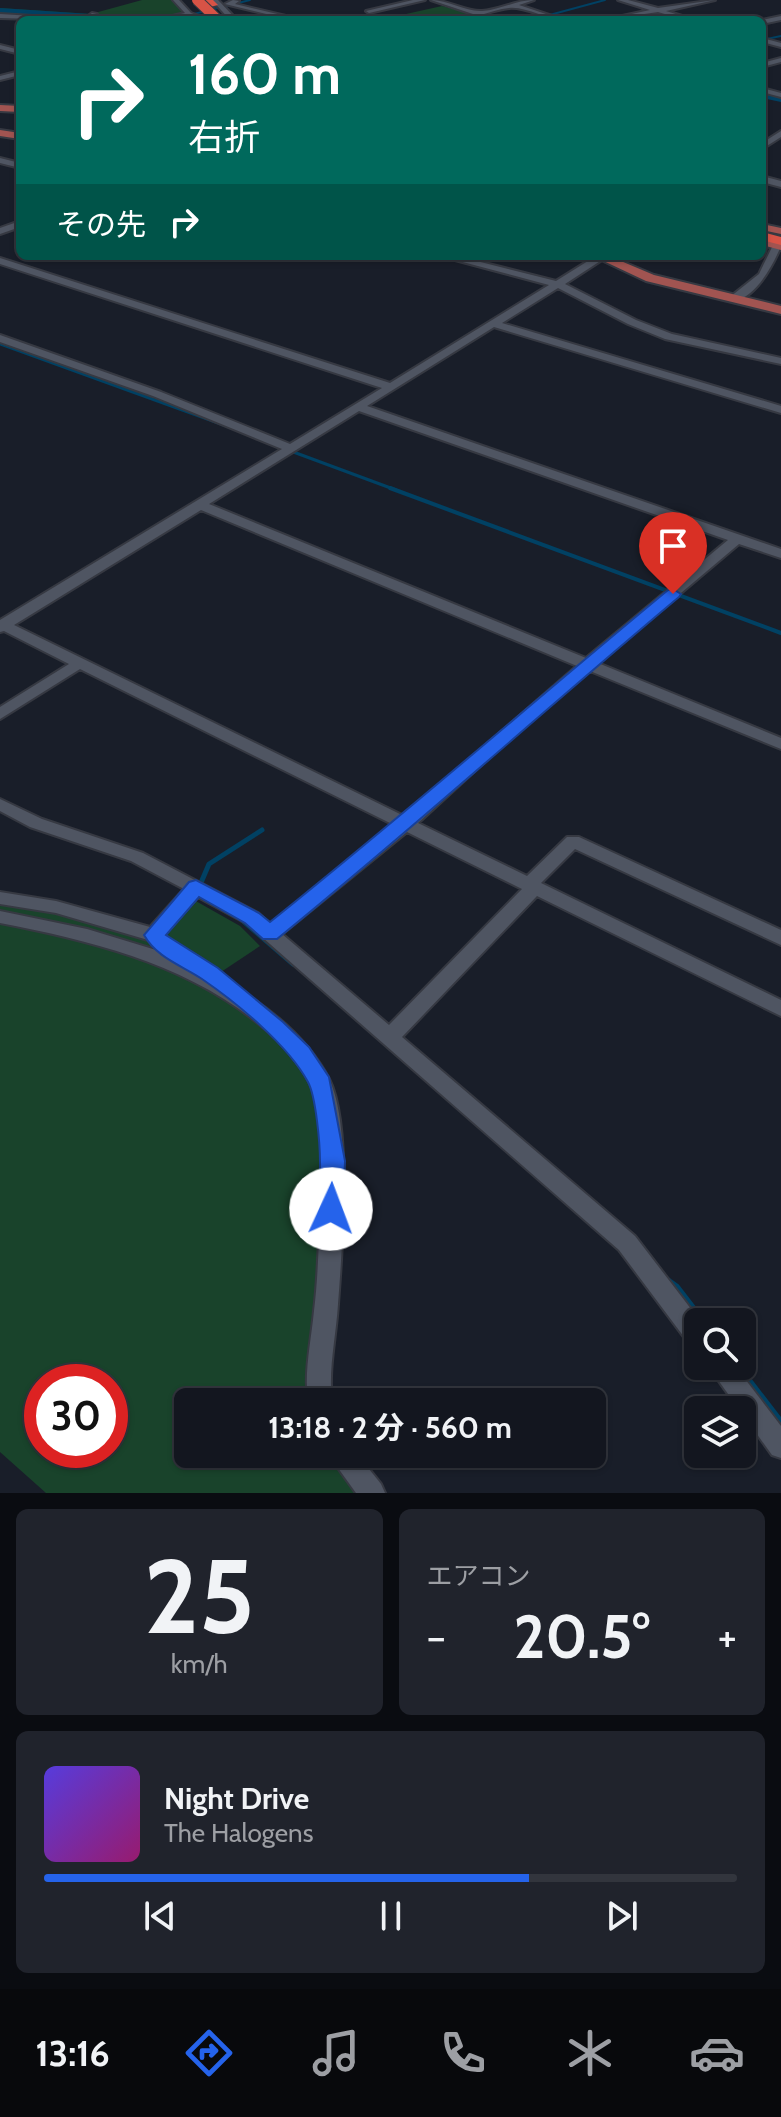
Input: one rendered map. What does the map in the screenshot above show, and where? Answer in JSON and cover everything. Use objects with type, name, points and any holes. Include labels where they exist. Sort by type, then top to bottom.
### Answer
[{"type":"highway","points":[[207,2],[222,16]]},
{"type":"main road","points":[[610,260],[650,278],[781,310]]},
{"type":"street","points":[[176,0],[195,16]]},
{"type":"street","points":[[188,0],[205,16]]},
{"type":"street","points":[[207,2],[244,0]]},
{"type":"street","points":[[390,0],[402,4]]},
{"type":"street","points":[[379,16],[368,10],[422,0]]},
{"type":"street","points":[[434,0],[481,14]]},
{"type":"street","points":[[473,16],[531,0]]},
{"type":"street","points":[[621,0],[678,16]]},
{"type":"street","points":[[627,16],[712,0]]},
{"type":"street","points":[[236,1],[228,4],[282,16]]},
{"type":"street","points":[[207,2],[228,16]]},
{"type":"street","points":[[513,6],[546,16]]},
{"type":"street","points":[[180,16],[189,14]]},
{"type":"street","points":[[777,140],[781,133]]},
{"type":"street","points":[[734,299],[763,275],[780,240]]},
{"type":"street","points":[[461,260],[558,284],[632,322],[669,337],[781,361]]},
{"type":"street","points":[[1,626],[595,260]]},
{"type":"street","points":[[0,261],[391,387]]},
{"type":"street","points":[[769,264],[781,267]]},
{"type":"street","points":[[494,324],[781,410]]},
{"type":"street","points":[[0,338],[238,425],[286,452]]},
{"type":"street","points":[[358,407],[781,554]]},
{"type":"street","points":[[200,505],[781,744]]},
{"type":"street","points":[[270,934],[407,823],[504,734],[737,539]]},
{"type":"street","points":[[1,626],[532,885],[778,1001]]},
{"type":"street","points":[[0,714],[80,663]]},
{"type":"street","points":[[0,804],[36,823],[137,857],[252,918],[627,1243],[684,1318]]},
{"type":"street","points":[[390,1037],[573,841],[781,938]]},
{"type":"street","points":[[154,935],[196,887]]},
{"type":"street","points":[[0,898],[56,907],[154,935],[163,946],[210,974],[241,999],[301,1054],[321,1084],[333,1161],[327,1300],[317,1388]]},
{"type":"street","points":[[0,917],[120,944],[207,979],[241,999]]},
{"type":"street","points":[[731,1380],[781,1446]]},
{"type":"street","points":[[352,1468],[372,1493]]},
{"type":"green space","points":[[142,0],[176,0],[188,13],[178,16],[28,16],[0,14],[0,8],[91,14]]},
{"type":"green space","points":[[442,6],[473,14],[466,16],[397,16]]},
{"type":"green space","points":[[194,900],[240,926],[260,946],[218,974],[191,962],[241,999],[323,1092],[326,1388],[174,1388],[174,1468],[362,1468],[386,1493],[46,1493],[0,1452],[0,902],[154,935]]},
{"type":"waterway","points":[[190,15],[250,0]]},
{"type":"waterway","points":[[546,16],[605,0]]},
{"type":"waterway","points":[[258,10],[287,16]]},
{"type":"waterway","points":[[0,11],[76,16]]},
{"type":"waterway","points":[[766,39],[781,36]]},
{"type":"waterway","points":[[766,95],[781,98]]},
{"type":"waterway","points":[[0,344],[232,428]]},
{"type":"waterway","points":[[288,450],[396,490]]},
{"type":"waterway","points":[[390,488],[781,633]]},
{"type":"waterway","points":[[200,885],[209,864],[262,830]]},
{"type":"waterway","points":[[242,920],[293,964]]},
{"type":"waterway","points":[[666,1279],[677,1287],[693,1308]]},
{"type":"waterway","points":[[749,1380],[781,1422]]},
{"type":"route","points":[[331,1209],[333,1161],[321,1084],[301,1054],[275,1028],[210,974],[163,946],[154,935],[196,887],[252,918],[270,934],[407,823],[504,734],[673,594]]}]
